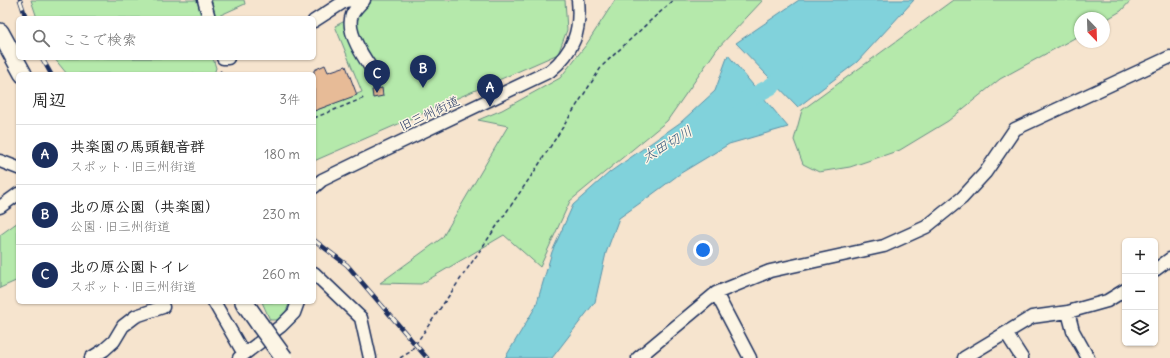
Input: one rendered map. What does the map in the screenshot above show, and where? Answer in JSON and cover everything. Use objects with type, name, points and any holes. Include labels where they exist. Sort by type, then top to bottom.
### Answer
[{"type":"highway","points":[[0,32],[22,72]]},
{"type":"highway","points":[[245,304],[284,358]]},
{"type":"street","points":[[204,0],[208,16]]},
{"type":"street","points":[[316,20],[345,1],[351,0]]},
{"type":"street","points":[[364,0],[352,15],[350,27],[364,59],[377,76]]},
{"type":"street","name":"旧三州街道","points":[[316,185],[322,180],[550,70],[560,62],[568,52],[574,40],[577,32],[578,0]]},
{"type":"street","points":[[638,358],[716,293],[770,271],[884,246],[926,227],[962,198],[985,173],[1015,129],[1170,57]]},
{"type":"street","points":[[0,161],[16,167]]},
{"type":"street","points":[[0,206],[16,195]]},
{"type":"street","points":[[1158,268],[1170,259]]},
{"type":"street","points":[[316,275],[361,318],[370,358]]},
{"type":"street","points":[[964,358],[1032,317],[1068,312],[1107,301],[1122,292]]},
{"type":"street","points":[[716,293],[750,358]]},
{"type":"street","points":[[215,304],[242,356],[282,326],[294,313],[297,304]]},
{"type":"street","points":[[91,358],[104,350],[114,341],[123,326],[136,316],[163,308]]},
{"type":"street","points":[[1068,312],[1073,331],[1088,358]]},
{"type":"street","points":[[1006,333],[1022,358]]},
{"type":"path","points":[[400,358],[410,352],[424,332],[536,169],[602,66],[674,0]]},
{"type":"path","points":[[316,117],[364,98]]},
{"type":"green space","points":[[31,0],[244,0],[245,4],[218,16],[36,16]]},
{"type":"green space","points":[[371,0],[565,0],[567,30],[558,54],[316,160],[316,110],[362,92],[335,26],[351,18]]},
{"type":"green space","points":[[615,0],[763,0],[717,49],[667,121],[570,201],[540,267],[504,235],[421,284],[380,283],[442,238],[508,126],[478,120],[502,110],[560,78],[586,45]]},
{"type":"green space","points":[[953,0],[1131,0],[1121,11],[1110,17],[1110,12],[1074,12],[1074,38],[1000,79],[948,121],[900,150],[850,167],[819,172],[803,164],[794,140],[802,110]]},
{"type":"green space","points":[[56,60],[214,60],[216,68],[215,72],[65,72]]},
{"type":"green space","points":[[16,223],[16,281],[0,288],[0,235]]},
{"type":"green space","points":[[263,304],[289,304],[286,311],[277,320],[270,320]]},
{"type":"water","points":[[799,0],[914,0],[857,62],[798,107],[736,43]]},
{"type":"water","points":[[728,55],[788,127],[729,144],[681,173],[619,218],[606,253],[595,302],[552,358],[505,358],[536,306],[552,252],[573,205],[610,172],[681,122],[715,91]]},
{"type":"building","points":[[325,65],[328,72],[346,66],[357,95],[316,110],[316,72],[314,72],[314,70]]},
{"type":"building","points":[[382,88],[383,96],[373,98],[372,90]]},
{"type":"waterway","name":"太田切川","points":[[740,103],[770,87],[793,69]]},
{"type":"railway","points":[[20,0],[25,16]]},
{"type":"railway","points":[[43,60],[50,72]]},
{"type":"railway","points":[[316,242],[347,265],[427,358]]},
{"type":"place","name":"北の原公園（共楽園）","points":[[423,88]]},
{"type":"place","name":"北の原公園トイレ","points":[[377,93]]},
{"type":"place","name":"共楽園の馬頭観音群","points":[[490,107]]}]
